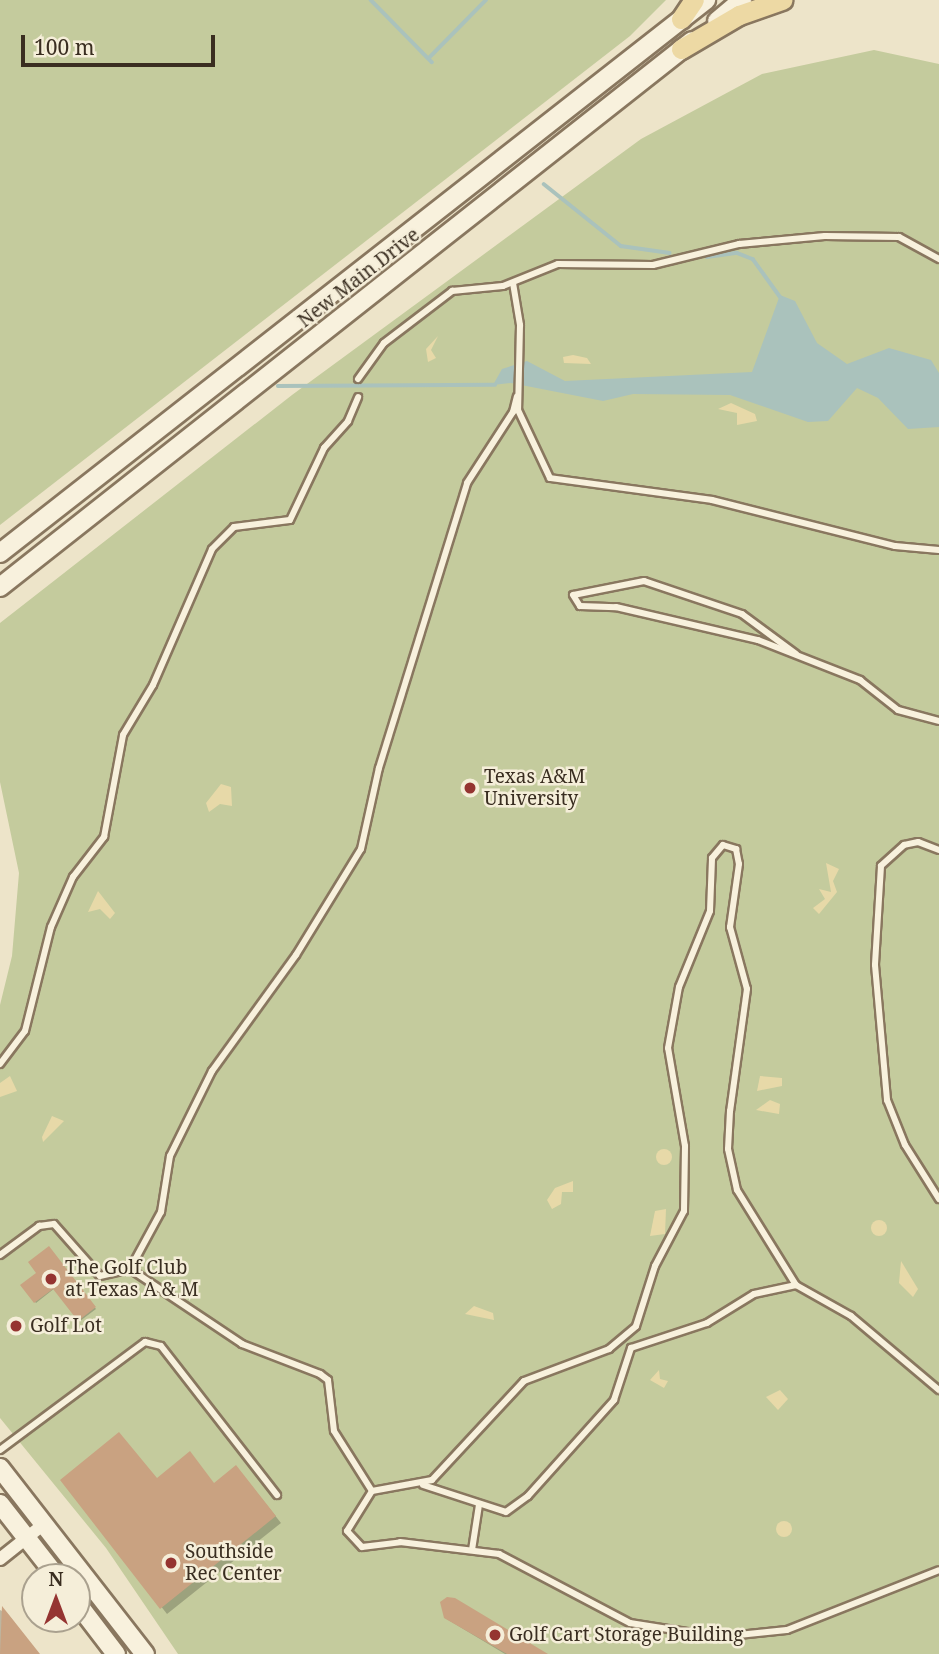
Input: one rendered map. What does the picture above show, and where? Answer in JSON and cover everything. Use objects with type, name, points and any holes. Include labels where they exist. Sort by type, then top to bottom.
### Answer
[{"type":"main road","points":[[681,19],[694,0]]},
{"type":"main road","points":[[681,50],[739,15],[782,0]]},
{"type":"street","name":"New Main Drive","points":[[0,553],[706,0]]},
{"type":"street","name":"New Main Drive","points":[[0,587],[743,0]]},
{"type":"street","points":[[394,243],[412,263]]},
{"type":"street","points":[[140,444],[156,463]]},
{"type":"street","points":[[0,1468],[145,1654]]},
{"type":"street","points":[[0,1504],[46,1563]]},
{"type":"street","points":[[0,1559],[44,1524]]},
{"type":"street","points":[[91,1621],[116,1654]]},
{"type":"lane","points":[[358,379],[384,343],[452,291],[513,283],[567,262],[653,265],[801,236],[899,237],[939,259]]},
{"type":"lane","points":[[130,1269],[161,1212],[170,1156],[212,1071],[296,955],[361,849],[379,768],[467,483],[513,412],[517,396],[519,349],[513,283]]},
{"type":"lane","points":[[517,396],[538,460],[560,482],[712,500],[884,543],[939,550]]},
{"type":"lane","points":[[0,1064],[25,1031],[51,927],[73,877],[104,837],[123,735],[153,685],[212,549],[234,527],[290,520],[324,447],[348,421],[358,397]]},
{"type":"lane","points":[[796,654],[742,614],[644,581],[573,595],[580,606],[616,607],[740,634],[860,680],[898,710],[939,721]]},
{"type":"lane","points":[[939,850],[918,842],[904,845],[881,866],[875,951],[887,1100],[905,1145],[939,1199]]},
{"type":"lane","points":[[423,1485],[471,1445],[524,1381],[609,1349],[636,1326],[655,1266],[684,1211],[685,1146],[668,1048],[679,986],[710,911],[712,858],[723,845],[736,849],[739,864],[730,927],[747,989],[735,1052],[731,1172],[796,1284],[851,1316],[939,1390]]},
{"type":"lane","points":[[0,1255],[46,1222],[59,1227],[100,1276],[130,1269],[243,1344],[328,1380],[334,1431],[372,1491]]},
{"type":"lane","points":[[372,1491],[423,1485],[479,1505],[506,1511],[528,1496],[614,1400],[636,1344],[707,1323],[754,1294],[796,1284]]},
{"type":"lane","points":[[0,1450],[145,1342],[161,1346],[277,1495]]},
{"type":"lane","points":[[372,1491],[347,1531],[362,1547],[400,1542],[499,1554],[537,1578],[572,1588],[629,1623],[719,1637],[787,1630],[939,1570]]},
{"type":"lane","points":[[472,1550],[479,1505]]},
{"type":"green space","points":[[0,0],[666,0],[630,36],[0,525]]},
{"type":"green space","name":"Texas A&M University","points":[[874,50],[939,64],[939,1654],[178,1654],[106,1548],[0,1418],[0,1005],[12,956],[19,873],[0,782],[0,623],[292,395],[641,139],[762,74]]},
{"type":"sand","points":[[438,336],[431,350],[436,358],[428,362],[426,349]]},
{"type":"sand","points":[[573,355],[587,358],[591,364],[564,363],[563,357]]},
{"type":"sand","points":[[731,403],[755,414],[757,421],[737,425],[737,413],[718,409]]},
{"type":"sand","points":[[221,784],[231,787],[232,806],[220,804],[209,812],[206,803]]},
{"type":"sand","points":[[826,863],[839,869],[833,881],[837,892],[819,914],[813,908],[825,899],[819,889],[831,892]]},
{"type":"sand","points":[[98,891],[115,913],[110,919],[100,909],[88,912]]},
{"type":"sand","points":[[10,1076],[17,1091],[0,1097],[0,1083]]},
{"type":"sand","points":[[760,1076],[782,1078],[782,1086],[757,1091]]},
{"type":"sand","points":[[770,1100],[780,1104],[779,1114],[756,1110]]},
{"type":"sand","points":[[52,1116],[64,1121],[43,1142],[42,1137]]},
{"type":"sand","points":[[664,1149],[670,1151],[670,1163],[664,1165],[658,1163],[656,1157],[658,1151]]},
{"type":"sand","points":[[573,1181],[573,1192],[562,1192],[561,1204],[552,1209],[547,1200],[555,1188]]},
{"type":"sand","points":[[666,1209],[665,1234],[650,1236],[655,1211]]},
{"type":"sand","points":[[879,1220],[887,1228],[879,1236],[871,1228]]},
{"type":"sand","points":[[901,1261],[918,1289],[913,1297],[899,1283]]},
{"type":"sand","points":[[474,1306],[493,1313],[494,1320],[465,1314]]},
{"type":"sand","points":[[659,1370],[660,1379],[668,1381],[664,1388],[650,1380]]},
{"type":"sand","points":[[780,1390],[788,1399],[778,1410],[766,1397]]},
{"type":"sand","points":[[784,1521],[790,1523],[790,1535],[784,1537],[778,1535],[776,1529],[778,1523]]},
{"type":"water","points":[[780,295],[795,301],[817,343],[847,364],[889,348],[931,360],[939,373],[939,427],[908,429],[878,398],[857,388],[828,421],[808,422],[730,395],[633,394],[603,401],[511,383],[493,385],[502,369],[527,361],[565,381],[752,372]]},
{"type":"building","name":"The Golf Club at Texas A & M","points":[[49,1246],[96,1307],[78,1321],[53,1289],[34,1303],[20,1285],[36,1273],[28,1262]]},
{"type":"building","name":"Southside Rec Center","points":[[119,1432],[157,1478],[190,1451],[214,1483],[236,1465],[276,1516],[160,1609],[60,1480]]},
{"type":"building","name":"Golf Cart Storage Building","points":[[447,1597],[455,1598],[548,1654],[507,1654],[444,1618],[440,1602]]},
{"type":"building","points":[[2,1606],[40,1654],[0,1654]]},
{"type":"waterway","points":[[371,0],[432,62]]},
{"type":"waterway","points":[[429,58],[486,0]]},
{"type":"waterway","points":[[544,184],[621,246],[670,253]]},
{"type":"waterway","points":[[707,257],[737,253],[753,259],[781,298]]},
{"type":"waterway","points":[[278,386],[495,385]]},
{"type":"place","name":"Texas A&M University","points":[[470,788]]},
{"type":"place","name":"The Golf Club at Texas A & M","points":[[51,1279]]},
{"type":"place","name":"Golf Lot","points":[[16,1326]]},
{"type":"place","name":"Southside Rec Center","points":[[171,1563]]},
{"type":"place","name":"Golf Cart Storage Building","points":[[495,1635]]}]
